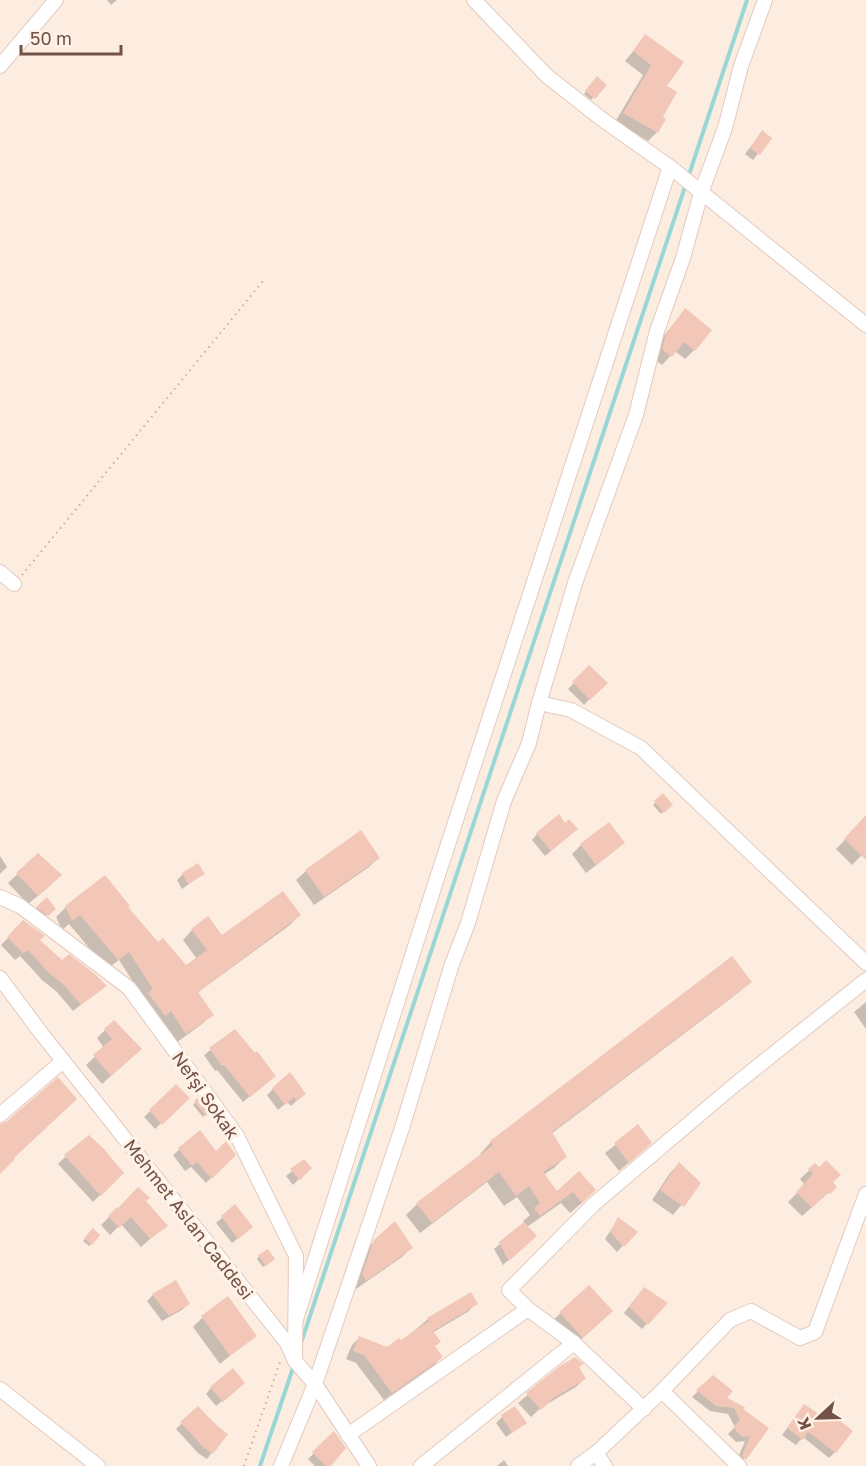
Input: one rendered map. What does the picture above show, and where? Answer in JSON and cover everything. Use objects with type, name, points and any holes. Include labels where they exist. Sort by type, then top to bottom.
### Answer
[{"type":"street","points":[[0,66],[56,0]]},
{"type":"street","points":[[474,0],[547,76],[603,120],[670,167],[866,325]]},
{"type":"street","points":[[281,1466],[315,1384],[402,1128],[452,964],[468,923],[504,801],[529,743],[575,583],[636,415],[657,331],[683,258],[701,193],[725,128],[741,66],[765,0]]},
{"type":"street","points":[[296,1319],[437,878],[670,167]]},
{"type":"street","points":[[0,572],[14,584]]},
{"type":"street","points":[[539,702],[571,710],[641,748],[866,963]]},
{"type":"street","name":"Nefşi Sokak","points":[[0,897],[20,906],[129,988],[237,1136],[296,1256],[295,1361]]},
{"type":"street","name":"Mehmet Aslan Caddesi","points":[[0,978],[287,1343],[295,1361],[315,1384],[369,1466]]},
{"type":"street","points":[[644,1409],[574,1343],[528,1309],[509,1290],[594,1204],[732,1087],[866,980]]},
{"type":"street","points":[[0,1115],[63,1061]]},
{"type":"street","points":[[578,1466],[596,1453],[662,1392],[730,1320],[751,1311],[800,1338],[815,1332],[866,1194]]},
{"type":"street","points":[[348,1435],[528,1309]]},
{"type":"street","points":[[421,1466],[574,1343]]},
{"type":"street","points":[[0,1389],[98,1466]]},
{"type":"street","points":[[662,1392],[739,1466]]},
{"type":"street","points":[[596,1453],[605,1466]]},
{"type":"path","points":[[14,584],[263,281]]},
{"type":"path","points":[[244,1466],[287,1343]]},
{"type":"building","points":[[645,34],[684,62],[667,86],[677,92],[663,117],[666,119],[658,133],[623,113],[651,65],[633,51]]},
{"type":"building","points":[[597,76],[607,85],[595,99],[585,91]]},
{"type":"building","points":[[762,130],[772,138],[760,155],[750,148]]},
{"type":"building","points":[[685,308],[712,330],[695,351],[684,342],[672,357],[662,349],[666,334]]},
{"type":"building","points":[[589,665],[608,683],[590,700],[572,682]]},
{"type":"building","points":[[663,793],[673,805],[664,813],[654,801]]},
{"type":"building","points":[[559,814],[565,823],[569,819],[578,829],[551,851],[536,833]]},
{"type":"building","points":[[866,815],[866,860],[844,839]]},
{"type":"building","points":[[609,822],[625,843],[596,865],[580,844]]},
{"type":"building","points":[[361,830],[380,858],[324,897],[305,870]]},
{"type":"building","points":[[38,853],[62,875],[38,896],[16,873]]},
{"type":"building","points":[[198,863],[205,874],[188,884],[182,873]]},
{"type":"building","points":[[105,875],[130,906],[128,907],[158,942],[163,938],[186,965],[207,950],[191,929],[208,916],[222,935],[283,891],[301,915],[198,992],[214,1015],[186,1034],[171,1011],[165,1016],[148,993],[153,989],[129,952],[118,960],[80,915],[72,921],[65,906]]},
{"type":"building","points":[[47,897],[56,909],[48,916],[36,907]]},
{"type":"building","points":[[23,920],[45,936],[40,940],[62,960],[69,954],[107,986],[81,1005],[28,950],[23,953],[7,937]]},
{"type":"building","points":[[732,956],[752,982],[552,1132],[567,1157],[543,1172],[557,1191],[579,1171],[596,1190],[582,1203],[573,1192],[540,1216],[534,1208],[540,1203],[529,1186],[516,1196],[499,1172],[432,1223],[416,1203],[493,1145],[490,1141]]},
{"type":"building","points":[[114,1020],[142,1049],[111,1076],[93,1055],[112,1039],[104,1029]]},
{"type":"building","points":[[235,1029],[255,1053],[257,1051],[276,1076],[250,1097],[209,1048]]},
{"type":"building","points":[[290,1072],[306,1094],[297,1101],[294,1097],[285,1105],[272,1088]]},
{"type":"building","points":[[58,1077],[77,1099],[0,1174],[0,1124],[6,1122]]},
{"type":"building","points":[[176,1084],[190,1098],[162,1125],[149,1110]]},
{"type":"building","points":[[198,1098],[209,1113],[206,1116],[194,1101]]},
{"type":"building","points":[[638,1124],[652,1143],[629,1163],[614,1143]]},
{"type":"building","points":[[200,1130],[216,1151],[226,1141],[236,1155],[212,1179],[197,1162],[192,1166],[178,1148]]},
{"type":"building","points":[[89,1135],[124,1173],[101,1196],[64,1155]]},
{"type":"building","points":[[304,1159],[312,1168],[300,1180],[290,1169]]},
{"type":"building","points":[[826,1160],[841,1175],[833,1182],[837,1187],[830,1194],[828,1192],[812,1208],[796,1192],[813,1174],[808,1169],[815,1163],[819,1167]]},
{"type":"building","points":[[679,1162],[701,1183],[684,1207],[660,1190]]},
{"type":"building","points":[[138,1187],[150,1198],[146,1201],[168,1226],[150,1239],[131,1217],[119,1228],[108,1216]]},
{"type":"building","points":[[235,1204],[253,1227],[238,1239],[221,1216]]},
{"type":"building","points":[[618,1217],[638,1232],[624,1247],[610,1232]]},
{"type":"building","points":[[395,1221],[413,1248],[366,1281],[362,1274],[374,1240]]},
{"type":"building","points":[[524,1222],[537,1236],[509,1261],[499,1242]]},
{"type":"building","points":[[93,1228],[100,1235],[92,1245],[84,1238]]},
{"type":"building","points":[[268,1249],[275,1259],[266,1266],[258,1255]]},
{"type":"building","points":[[176,1280],[190,1304],[169,1316],[152,1294]]},
{"type":"building","points":[[589,1285],[613,1311],[583,1338],[559,1312]]},
{"type":"building","points":[[644,1287],[668,1303],[648,1325],[629,1307]]},
{"type":"building","points":[[471,1292],[478,1304],[433,1331],[441,1342],[435,1346],[443,1357],[392,1393],[364,1355],[353,1351],[359,1336],[387,1347],[399,1338],[401,1340],[429,1321],[427,1318]]},
{"type":"building","points":[[228,1296],[257,1336],[230,1356],[201,1316]]},
{"type":"building","points":[[575,1357],[584,1364],[579,1367],[586,1379],[552,1399],[541,1410],[526,1393]]},
{"type":"building","points":[[233,1368],[245,1383],[223,1402],[210,1387]]},
{"type":"building","points":[[713,1375],[733,1391],[727,1398],[746,1408],[743,1409],[769,1428],[746,1460],[742,1456],[750,1436],[742,1437],[733,1427],[740,1420],[734,1408],[716,1406],[696,1390]]},
{"type":"building","points":[[804,1404],[826,1419],[830,1413],[853,1431],[836,1453],[808,1432],[803,1440],[787,1428]]},
{"type":"building","points":[[198,1406],[228,1434],[213,1454],[204,1448],[180,1422]]},
{"type":"building","points":[[515,1406],[527,1423],[512,1433],[501,1415]]},
{"type":"building","points":[[334,1431],[346,1448],[331,1466],[326,1466],[312,1452]]},
{"type":"waterway","points":[[301,1343],[747,0]]},
{"type":"waterway","points":[[260,1466],[294,1365]]}]
